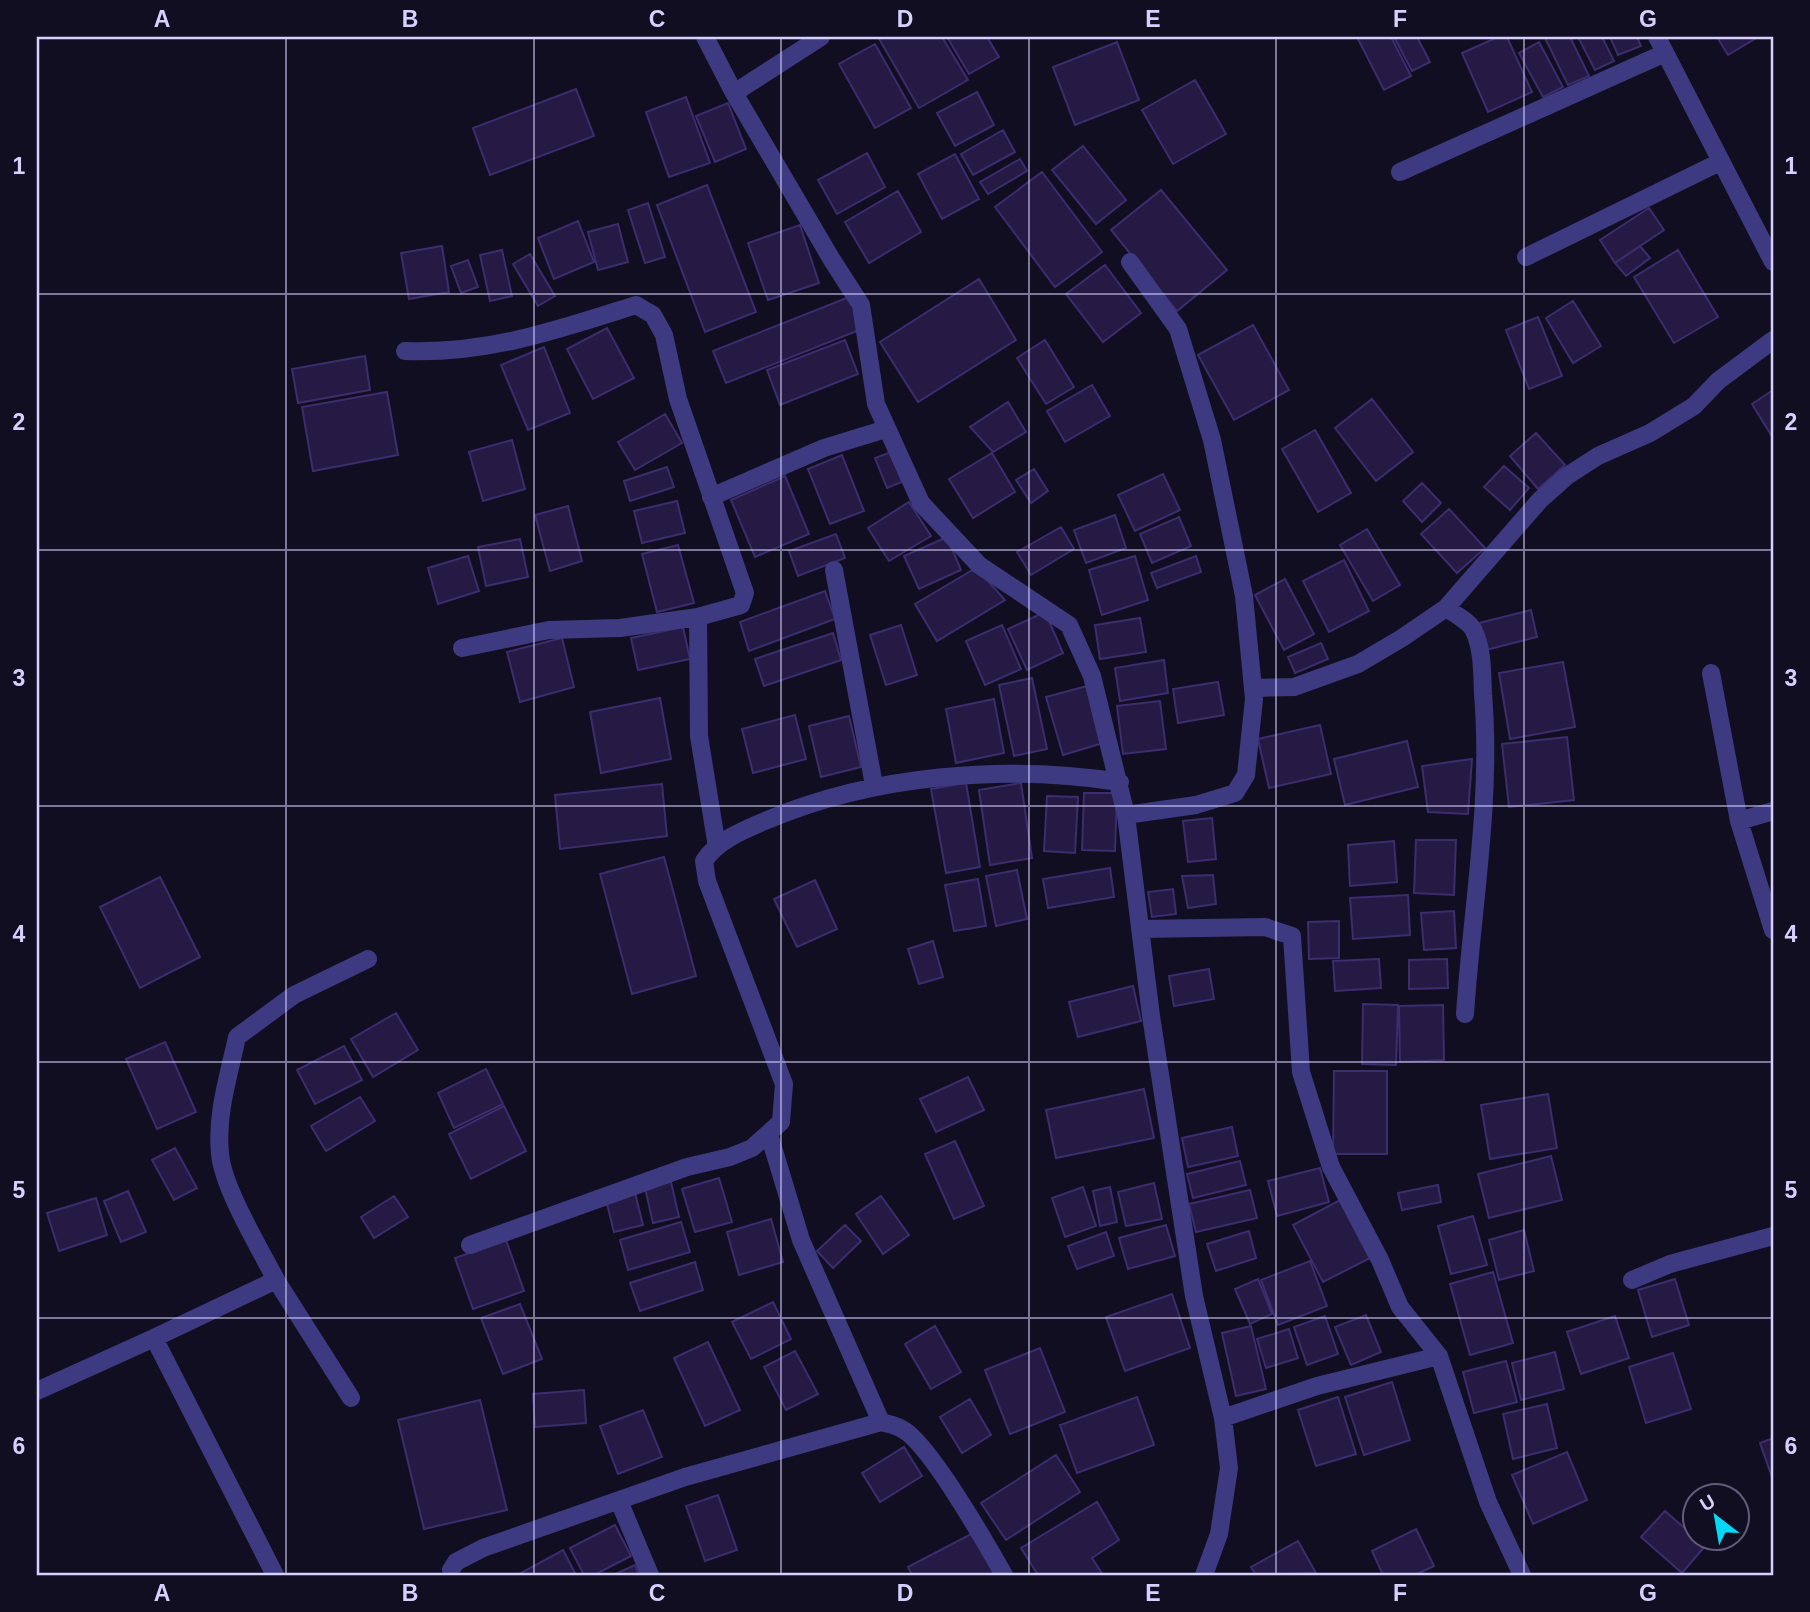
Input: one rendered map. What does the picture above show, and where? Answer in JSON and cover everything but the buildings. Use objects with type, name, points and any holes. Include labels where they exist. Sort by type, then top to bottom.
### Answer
[{"type":"street","points":[[705,37],[734,93],[832,260],[862,305],[876,404],[921,503],[979,565],[1069,625],[1092,676],[1126,814],[1140,929],[1194,1296],[1223,1418],[1229,1468],[1219,1534],[1204,1575]]},
{"type":"street","points":[[734,93],[821,37]]},
{"type":"street","points":[[1400,172],[1661,45],[1773,262]]},
{"type":"street","points":[[1526,257],[1720,162]]},
{"type":"street","points":[[1126,814],[1196,805],[1235,793],[1246,775],[1253,688],[1244,596],[1212,440],[1178,329],[1130,262]]},
{"type":"street","points":[[405,351],[477,349],[519,342],[636,305],[653,314],[664,335],[678,400],[746,600],[741,605],[698,617],[620,628],[550,630],[462,648]]},
{"type":"street","points":[[1253,688],[1294,687],[1358,664],[1446,608],[1539,500],[1567,475],[1598,456],[1650,433],[1694,406],[1718,381],[1773,340]]},
{"type":"street","points":[[710,496],[824,448],[886,429]]},
{"type":"street","points":[[834,570],[874,785]]},
{"type":"street","points":[[1446,608],[1473,627],[1479,643],[1487,738],[1487,791],[1471,920],[1465,1014]]},
{"type":"street","points":[[698,617],[699,736],[717,847]]},
{"type":"street","points":[[1711,673],[1739,821],[1773,930]]},
{"type":"street","points":[[470,1245],[687,1167],[730,1157],[752,1148],[781,1122],[784,1084],[707,881],[704,861],[717,847],[745,829],[786,812],[874,785],[912,780],[1020,775],[1120,782]]},
{"type":"street","points":[[1739,821],[1773,811]]},
{"type":"street","points":[[1140,929],[1265,927],[1292,936],[1301,1072],[1331,1167],[1380,1260],[1400,1307],[1440,1356],[1488,1502],[1522,1575]]},
{"type":"street","points":[[351,1398],[276,1280],[239,1207],[220,1155],[222,1105],[237,1037],[294,995],[368,959]]},
{"type":"street","points":[[769,1134],[801,1240],[881,1422]]},
{"type":"street","points":[[1632,1280],[1670,1264],[1773,1236]]},
{"type":"street","points":[[37,1391],[154,1339],[276,1280]]},
{"type":"street","points":[[154,1339],[275,1575]]},
{"type":"street","points":[[1223,1418],[1317,1386],[1440,1356]]},
{"type":"street","points":[[451,1570],[456,1562],[483,1548],[685,1477],[881,1422],[904,1429],[922,1448],[972,1519],[1004,1575]]},
{"type":"street","points":[[618,1501],[650,1575]]}]
